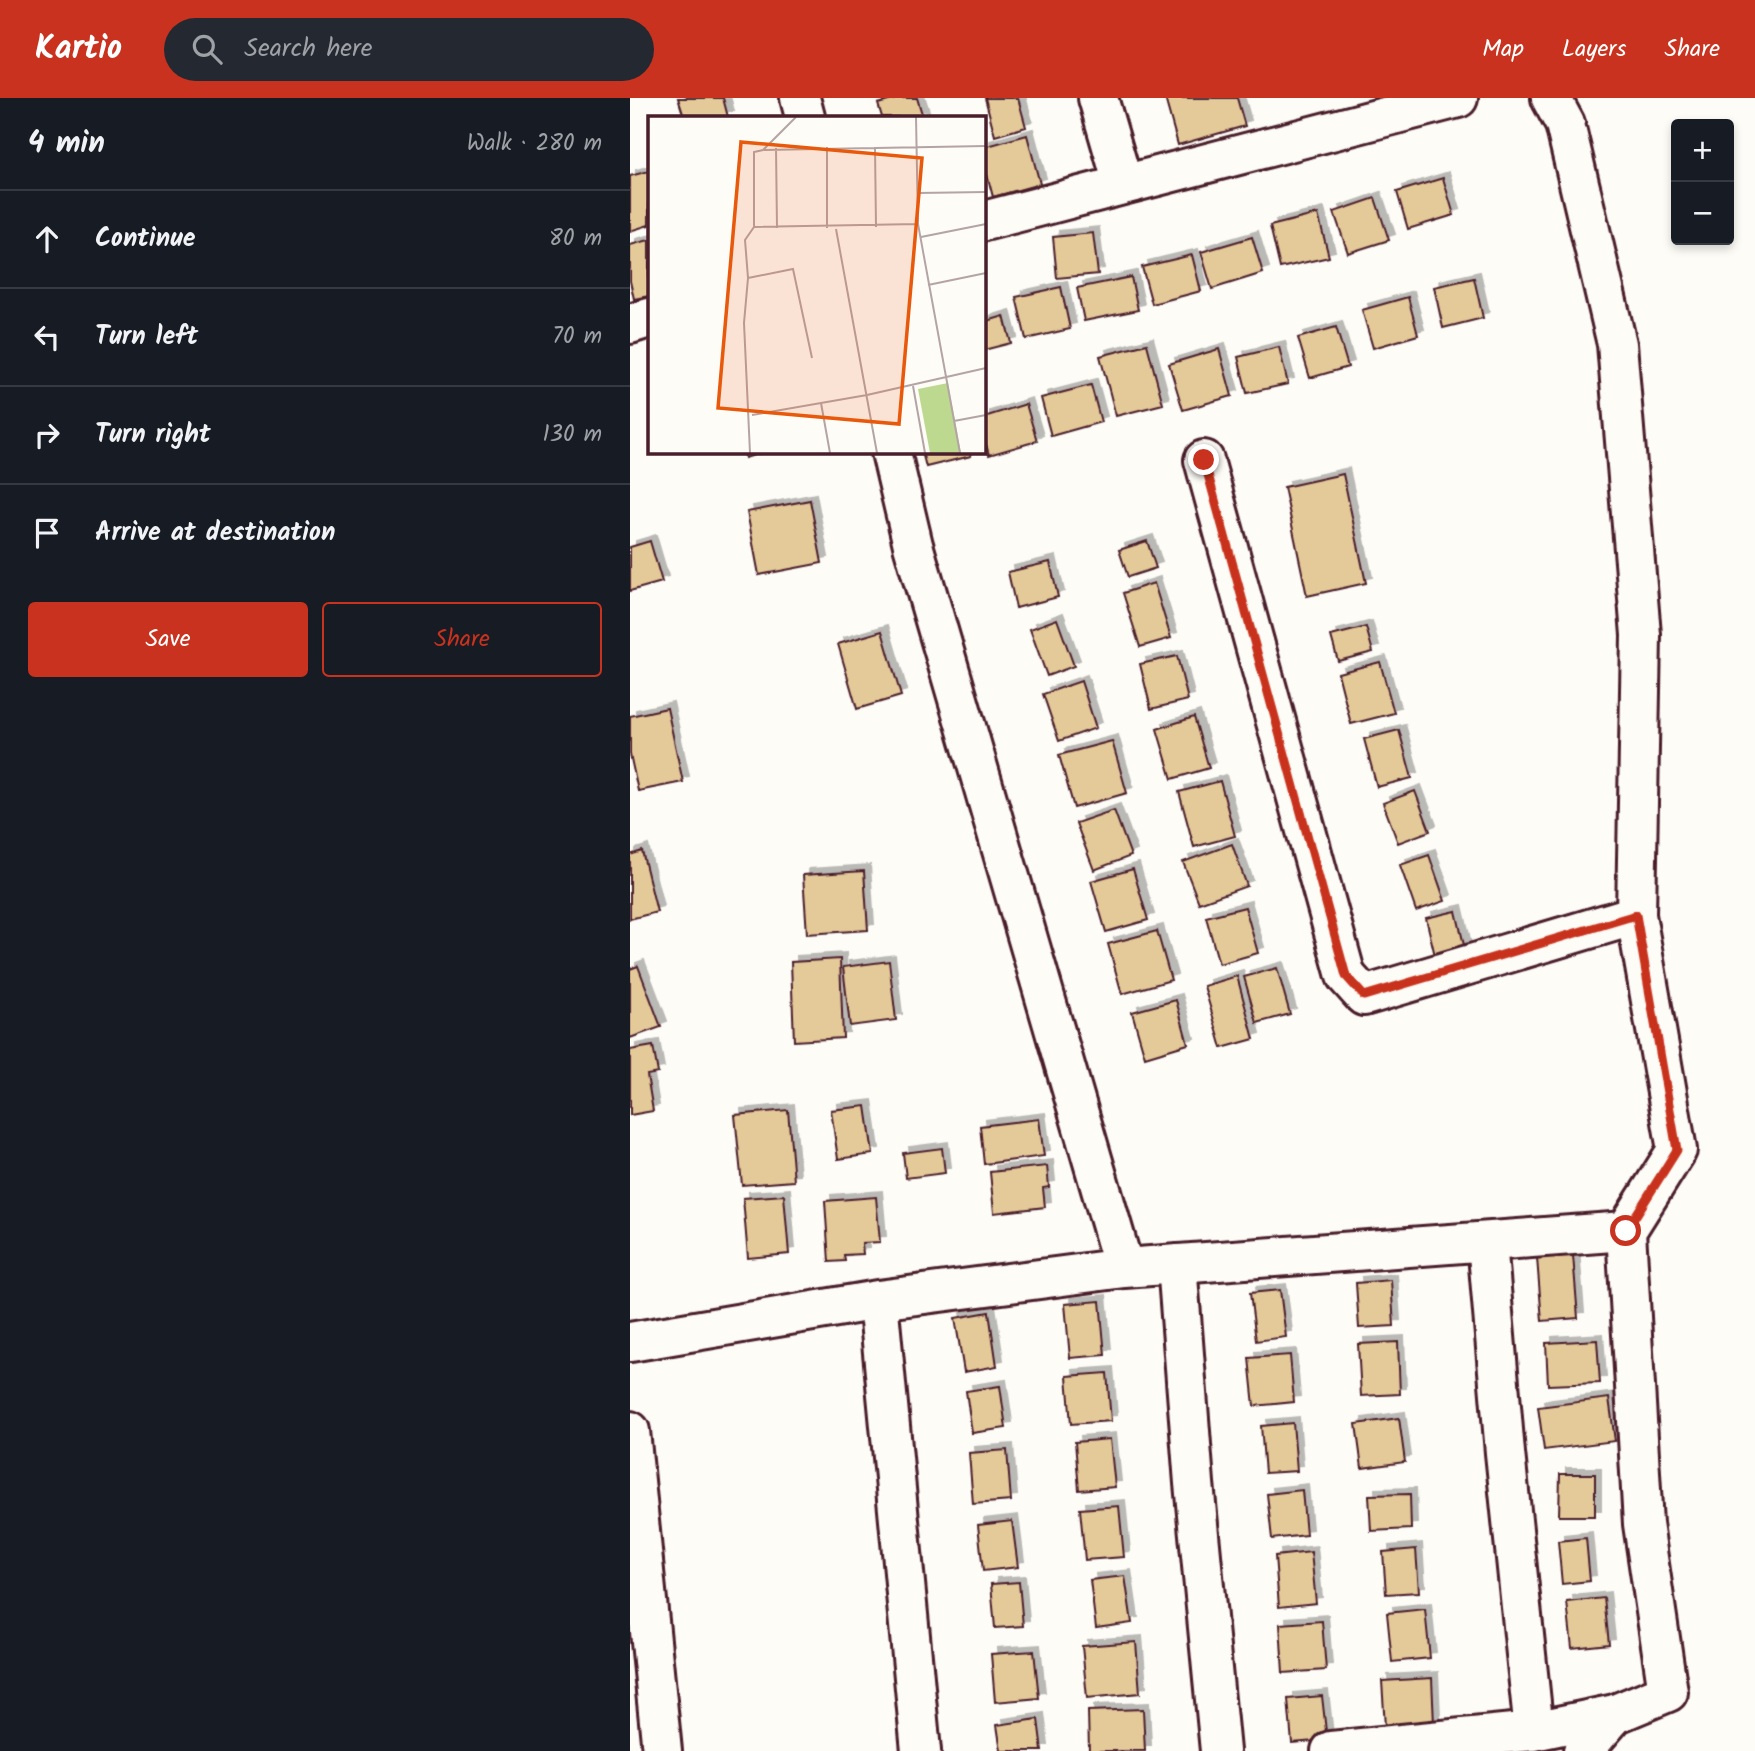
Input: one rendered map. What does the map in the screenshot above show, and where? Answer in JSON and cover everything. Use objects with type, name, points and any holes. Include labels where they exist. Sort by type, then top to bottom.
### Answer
[{"type":"street","points":[[800,98],[805,116]]},
{"type":"street","points":[[1098,98],[1123,184]]},
{"type":"street","points":[[985,221],[1458,98]]},
{"type":"street","points":[[1331,1751],[1534,1731],[1615,1714],[1668,1692],[1642,1511],[1626,1231],[1677,1150],[1636,915],[1641,635],[1617,344],[1564,124],[1551,98]]},
{"type":"street","points":[[630,324],[648,318]]},
{"type":"street","points":[[891,453],[913,545],[1124,1268]]},
{"type":"street","points":[[1204,460],[1346,976],[1364,996],[1636,915]]},
{"type":"street","points":[[630,1342],[878,1300],[1124,1268],[1626,1231]]},
{"type":"street","points":[[1487,1242],[1505,1453],[1534,1731]]},
{"type":"street","points":[[1177,1264],[1194,1483],[1220,1751]]},
{"type":"street","points":[[878,1300],[921,1751]]},
{"type":"street","points":[[630,1431],[635,1531],[662,1751]]},
{"type":"street","points":[[1583,1751],[1615,1714]]},
{"type":"building","points":[[678,98],[723,98],[728,116],[684,116]]},
{"type":"building","points":[[899,98],[917,98],[923,116],[882,116],[878,104]]},
{"type":"building","points":[[985,98],[1018,98],[1026,127],[995,136]]},
{"type":"building","points":[[1165,98],[1237,98],[1245,126],[1178,145]]},
{"type":"building","points":[[1027,135],[1040,184],[993,197],[985,167],[985,147]]},
{"type":"building","points":[[648,171],[648,225],[630,231],[630,176]]},
{"type":"building","points":[[1443,178],[1454,215],[1408,229],[1397,192]]},
{"type":"building","points":[[1375,198],[1389,240],[1348,253],[1334,212]]},
{"type":"building","points":[[1318,214],[1329,257],[1280,268],[1270,226]]},
{"type":"building","points":[[1093,233],[1098,274],[1057,278],[1053,237]]},
{"type":"building","points":[[1252,237],[1263,273],[1212,289],[1201,252]]},
{"type":"building","points":[[648,240],[648,296],[634,299],[630,281],[630,245]]},
{"type":"building","points":[[1192,255],[1201,291],[1152,304],[1142,267]]},
{"type":"building","points":[[1131,277],[1138,310],[1084,321],[1077,288]]},
{"type":"building","points":[[1474,278],[1483,318],[1443,328],[1434,287]]},
{"type":"building","points":[[1061,287],[1070,329],[1026,339],[1016,297]]},
{"type":"building","points":[[1408,297],[1418,335],[1373,348],[1362,310]]},
{"type":"building","points":[[1004,316],[1011,343],[985,350],[985,322]]},
{"type":"building","points":[[1336,327],[1348,367],[1310,378],[1298,338]]},
{"type":"building","points":[[1147,344],[1163,404],[1116,416],[1100,356]]},
{"type":"building","points":[[1279,347],[1288,384],[1247,393],[1238,357]]},
{"type":"building","points":[[1219,349],[1232,396],[1183,410],[1169,364]]},
{"type":"building","points":[[1091,385],[1101,422],[1051,436],[1041,398]]},
{"type":"building","points":[[1026,404],[1037,441],[989,455],[985,441],[985,417]]},
{"type":"building","points":[[743,453],[761,453],[745,458]]},
{"type":"building","points":[[922,453],[970,453],[971,456],[926,467]]},
{"type":"building","points":[[1343,474],[1366,583],[1307,596],[1284,487]]},
{"type":"building","points":[[810,500],[822,563],[759,575],[747,512]]},
{"type":"building","points":[[650,541],[662,582],[630,591],[630,547]]},
{"type":"building","points":[[1147,541],[1156,568],[1128,577],[1119,550]]},
{"type":"building","points":[[1050,562],[1058,597],[1016,608],[1008,572]]},
{"type":"building","points":[[1154,583],[1171,638],[1140,647],[1123,593]]},
{"type":"building","points":[[1057,619],[1074,666],[1047,676],[1030,629]]},
{"type":"building","points":[[1366,627],[1373,652],[1338,661],[1331,636]]},
{"type":"building","points":[[882,631],[901,696],[857,709],[838,644]]},
{"type":"building","points":[[1177,656],[1188,700],[1151,709],[1140,664]]},
{"type":"building","points":[[1380,662],[1394,713],[1351,724],[1338,673]]},
{"type":"building","points":[[1081,681],[1096,728],[1059,741],[1043,694]]},
{"type":"building","points":[[667,708],[683,782],[638,791],[630,754],[630,716]]},
{"type":"building","points":[[1194,717],[1209,768],[1172,779],[1157,729]]},
{"type":"building","points":[[1399,730],[1412,778],[1377,787],[1364,739]]},
{"type":"building","points":[[1112,741],[1127,793],[1074,808],[1059,755]]},
{"type":"building","points":[[1220,781],[1235,836],[1194,847],[1179,792]]},
{"type":"building","points":[[1415,791],[1430,831],[1398,843],[1383,803]]},
{"type":"building","points":[[1114,810],[1131,856],[1094,870],[1076,823]]},
{"type":"building","points":[[1232,844],[1247,886],[1199,903],[1183,862]]},
{"type":"building","points":[[642,851],[657,912],[630,919],[630,855]]},
{"type":"building","points":[[1429,855],[1445,901],[1416,911],[1400,865]]},
{"type":"building","points":[[1133,869],[1148,920],[1106,932],[1091,881]]},
{"type":"building","points":[[864,871],[868,930],[807,934],[803,875]]},
{"type":"building","points":[[1245,907],[1258,953],[1219,964],[1206,917]]},
{"type":"building","points":[[1456,911],[1467,958],[1437,964],[1426,918]]},
{"type":"building","points":[[1157,931],[1171,980],[1122,994],[1108,944]]},
{"type":"building","points":[[840,959],[843,1038],[794,1041],[791,962]]},
{"type":"building","points":[[889,961],[896,1020],[850,1026],[843,967]]},
{"type":"building","points":[[638,966],[661,1027],[630,1038],[630,969]]},
{"type":"building","points":[[1277,968],[1290,1014],[1257,1023],[1244,977]]},
{"type":"building","points":[[1237,976],[1254,1039],[1222,1048],[1204,986]]},
{"type":"building","points":[[1176,1000],[1188,1044],[1145,1057],[1132,1012]]},
{"type":"building","points":[[653,1046],[658,1073],[647,1075],[653,1111],[630,1115],[630,1050]]},
{"type":"building","points":[[866,1106],[873,1154],[838,1159],[831,1110]]},
{"type":"building","points":[[788,1110],[794,1181],[742,1185],[735,1115]]},
{"type":"building","points":[[1039,1119],[1044,1156],[984,1164],[980,1126]]},
{"type":"building","points":[[942,1148],[945,1173],[906,1178],[903,1153]]},
{"type":"building","points":[[1047,1166],[1049,1187],[1043,1188],[1045,1207],[994,1213],[990,1172]]},
{"type":"building","points":[[784,1195],[789,1254],[748,1258],[743,1198]]},
{"type":"building","points":[[876,1197],[880,1242],[862,1243],[863,1254],[844,1255],[845,1261],[829,1262],[825,1201]]},
{"type":"building","points":[[1573,1255],[1578,1318],[1542,1321],[1537,1258]]},
{"type":"building","points":[[1391,1280],[1394,1326],[1359,1328],[1356,1283]]},
{"type":"building","points":[[1280,1290],[1286,1337],[1256,1341],[1250,1293]]},
{"type":"building","points":[[1100,1301],[1105,1355],[1070,1358],[1065,1304]]},
{"type":"building","points":[[989,1312],[997,1366],[964,1372],[955,1318]]},
{"type":"building","points":[[1597,1340],[1600,1383],[1548,1385],[1546,1343]]},
{"type":"building","points":[[1398,1342],[1400,1394],[1361,1396],[1358,1344]]},
{"type":"building","points":[[1290,1355],[1294,1402],[1254,1406],[1249,1358]]},
{"type":"building","points":[[1107,1373],[1111,1421],[1071,1424],[1067,1376]]},
{"type":"building","points":[[1000,1386],[1006,1428],[972,1433],[966,1391]]},
{"type":"building","points":[[1609,1398],[1615,1441],[1544,1450],[1538,1407]]},
{"type":"building","points":[[1399,1418],[1405,1462],[1362,1468],[1356,1424]]},
{"type":"building","points":[[1293,1423],[1297,1471],[1265,1473],[1261,1426]]},
{"type":"building","points":[[1110,1439],[1115,1487],[1079,1490],[1075,1442]]},
{"type":"building","points":[[1007,1450],[1011,1501],[973,1504],[969,1453]]},
{"type":"building","points":[[1560,1474],[1595,1474],[1595,1516],[1559,1516]]},
{"type":"building","points":[[1302,1490],[1306,1535],[1272,1539],[1267,1494]]},
{"type":"building","points":[[1410,1494],[1411,1529],[1371,1531],[1369,1495]]},
{"type":"building","points":[[1119,1506],[1124,1557],[1085,1560],[1080,1509]]},
{"type":"building","points":[[1012,1521],[1018,1567],[983,1571],[978,1525]]},
{"type":"building","points":[[1586,1538],[1590,1581],[1562,1584],[1558,1541]]},
{"type":"building","points":[[1416,1549],[1419,1592],[1386,1594],[1383,1552]]},
{"type":"building","points":[[1311,1552],[1316,1603],[1279,1607],[1275,1556]]},
{"type":"building","points":[[1125,1576],[1132,1623],[1096,1628],[1090,1580]]},
{"type":"building","points":[[1019,1582],[1023,1626],[995,1628],[991,1584]]},
{"type":"building","points":[[1604,1598],[1609,1644],[1572,1648],[1567,1602]]},
{"type":"building","points":[[1425,1609],[1430,1658],[1392,1662],[1387,1613]]},
{"type":"building","points":[[1322,1621],[1326,1670],[1283,1673],[1280,1624]]},
{"type":"building","points":[[1136,1642],[1140,1693],[1087,1698],[1082,1646]]},
{"type":"building","points":[[1034,1651],[1039,1698],[995,1702],[991,1654]]},
{"type":"building","points":[[1432,1678],[1434,1724],[1385,1727],[1382,1681]]},
{"type":"building","points":[[1322,1696],[1327,1740],[1292,1743],[1288,1699]]},
{"type":"building","points":[[1143,1709],[1145,1751],[1089,1751],[1088,1711]]},
{"type":"building","points":[[1038,1719],[1042,1751],[1001,1751],[997,1725]]},
{"type":"route","points":[[1204,460],[1346,976],[1364,996],[1636,915],[1677,1150],[1626,1231]]}]
